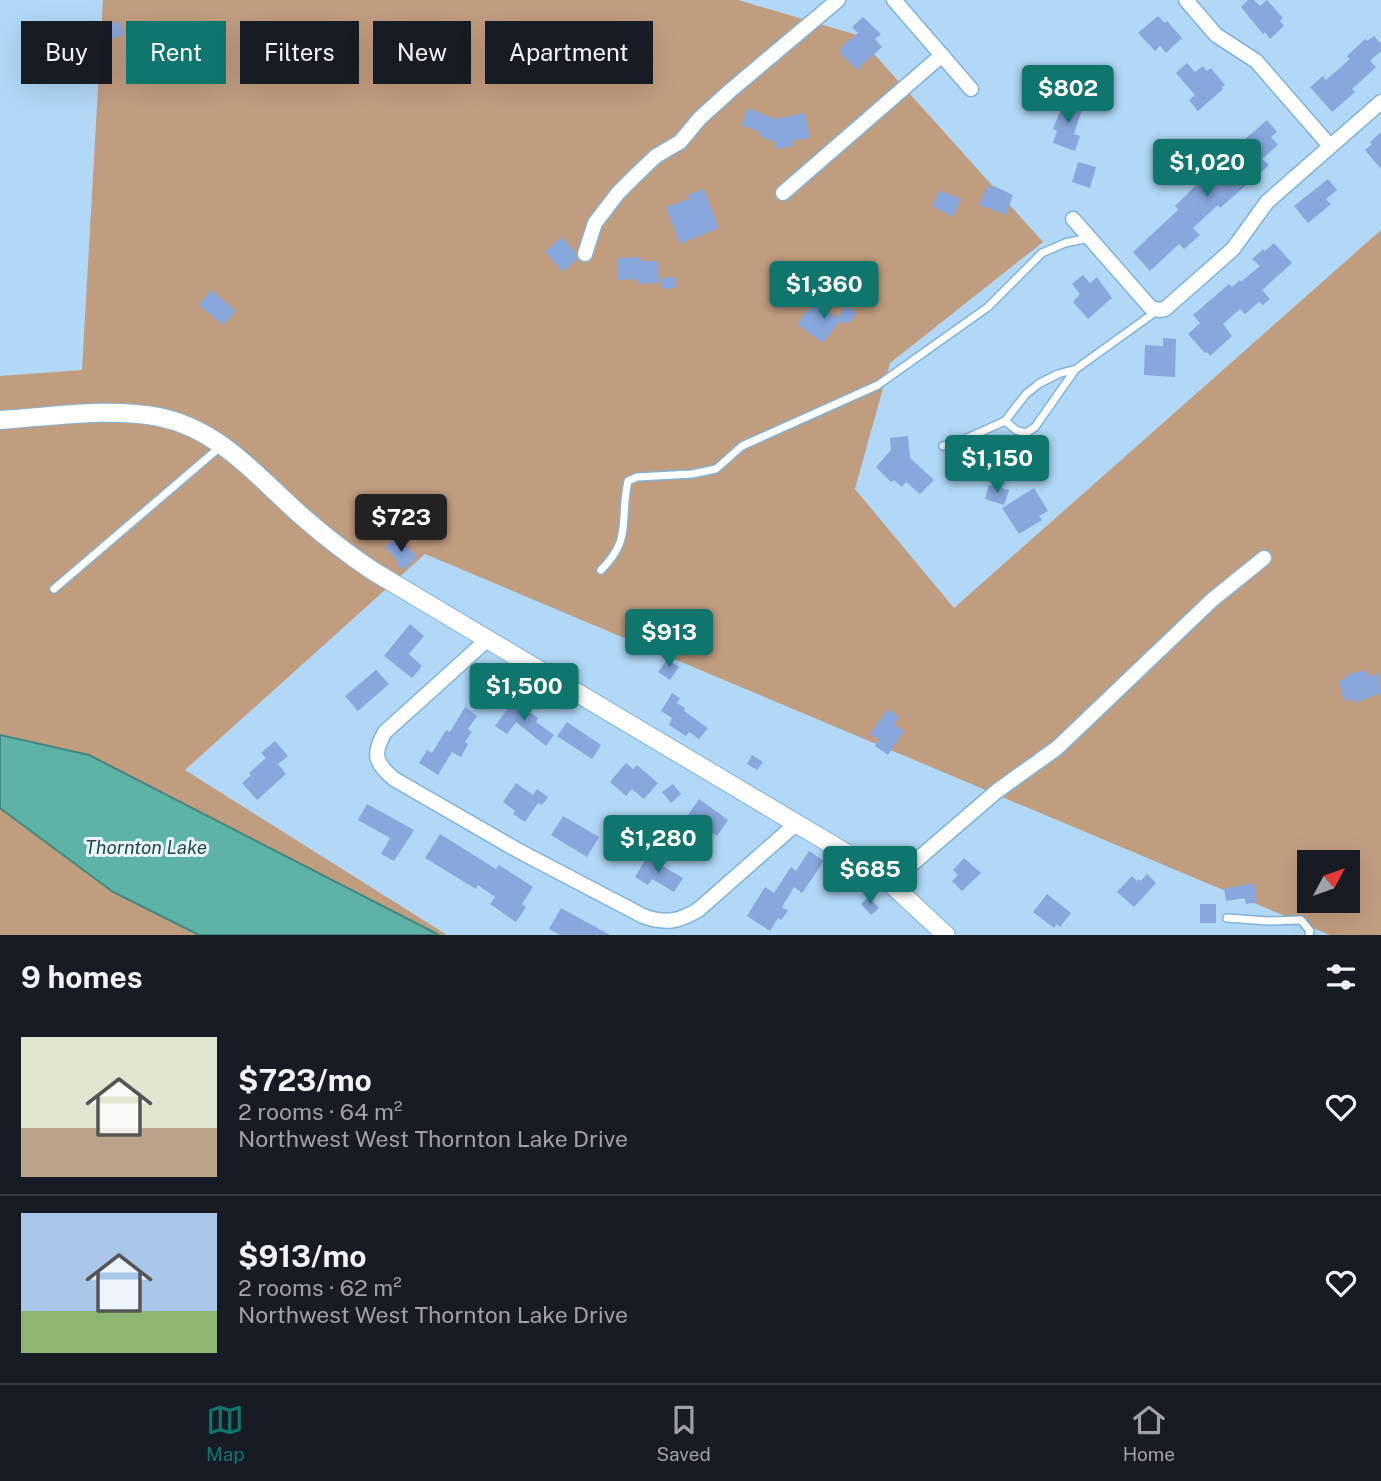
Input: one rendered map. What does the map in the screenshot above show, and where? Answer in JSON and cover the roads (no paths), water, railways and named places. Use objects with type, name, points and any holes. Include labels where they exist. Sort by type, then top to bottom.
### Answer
[{"type":"street","points":[[585,254],[595,223],[618,193],[656,156],[680,142],[700,118],[838,0]]},
{"type":"street","points":[[894,0],[971,89]]},
{"type":"street","points":[[1186,0],[1216,34],[1256,61],[1330,146]]},
{"type":"street","points":[[783,193],[942,55]]},
{"type":"street","points":[[1073,219],[1151,308],[1158,310],[1168,306],[1233,249],[1267,202],[1381,102]]},
{"type":"street","points":[[0,420],[134,414],[187,425],[223,444],[306,519],[373,571],[797,824],[890,883],[946,935]]},
{"type":"street","points":[[890,883],[997,791],[1057,748],[1212,600],[1264,558]]},
{"type":"street","points":[[488,639],[385,732],[378,743],[376,756],[382,768],[394,779],[519,851],[643,916],[662,922],[684,918],[698,910],[797,824]]},
{"type":"lane","points":[[601,570],[615,556],[621,543],[628,481],[637,477],[692,474],[716,469],[742,446],[878,384],[988,307],[1042,253],[1065,243],[1090,238]]},
{"type":"lane","points":[[1005,421],[1016,430],[1026,433],[1035,427],[1076,369],[1158,310]]},
{"type":"lane","points":[[943,446],[1005,421],[1026,394],[1041,383],[1076,369]]},
{"type":"lane","points":[[54,589],[223,444]]},
{"type":"lane","points":[[1227,918],[1301,920],[1310,931],[1309,935]]},
{"type":"water","name":"Thornton Lake","points":[[0,735],[89,755],[439,935],[199,935],[113,892],[0,808]]}]
